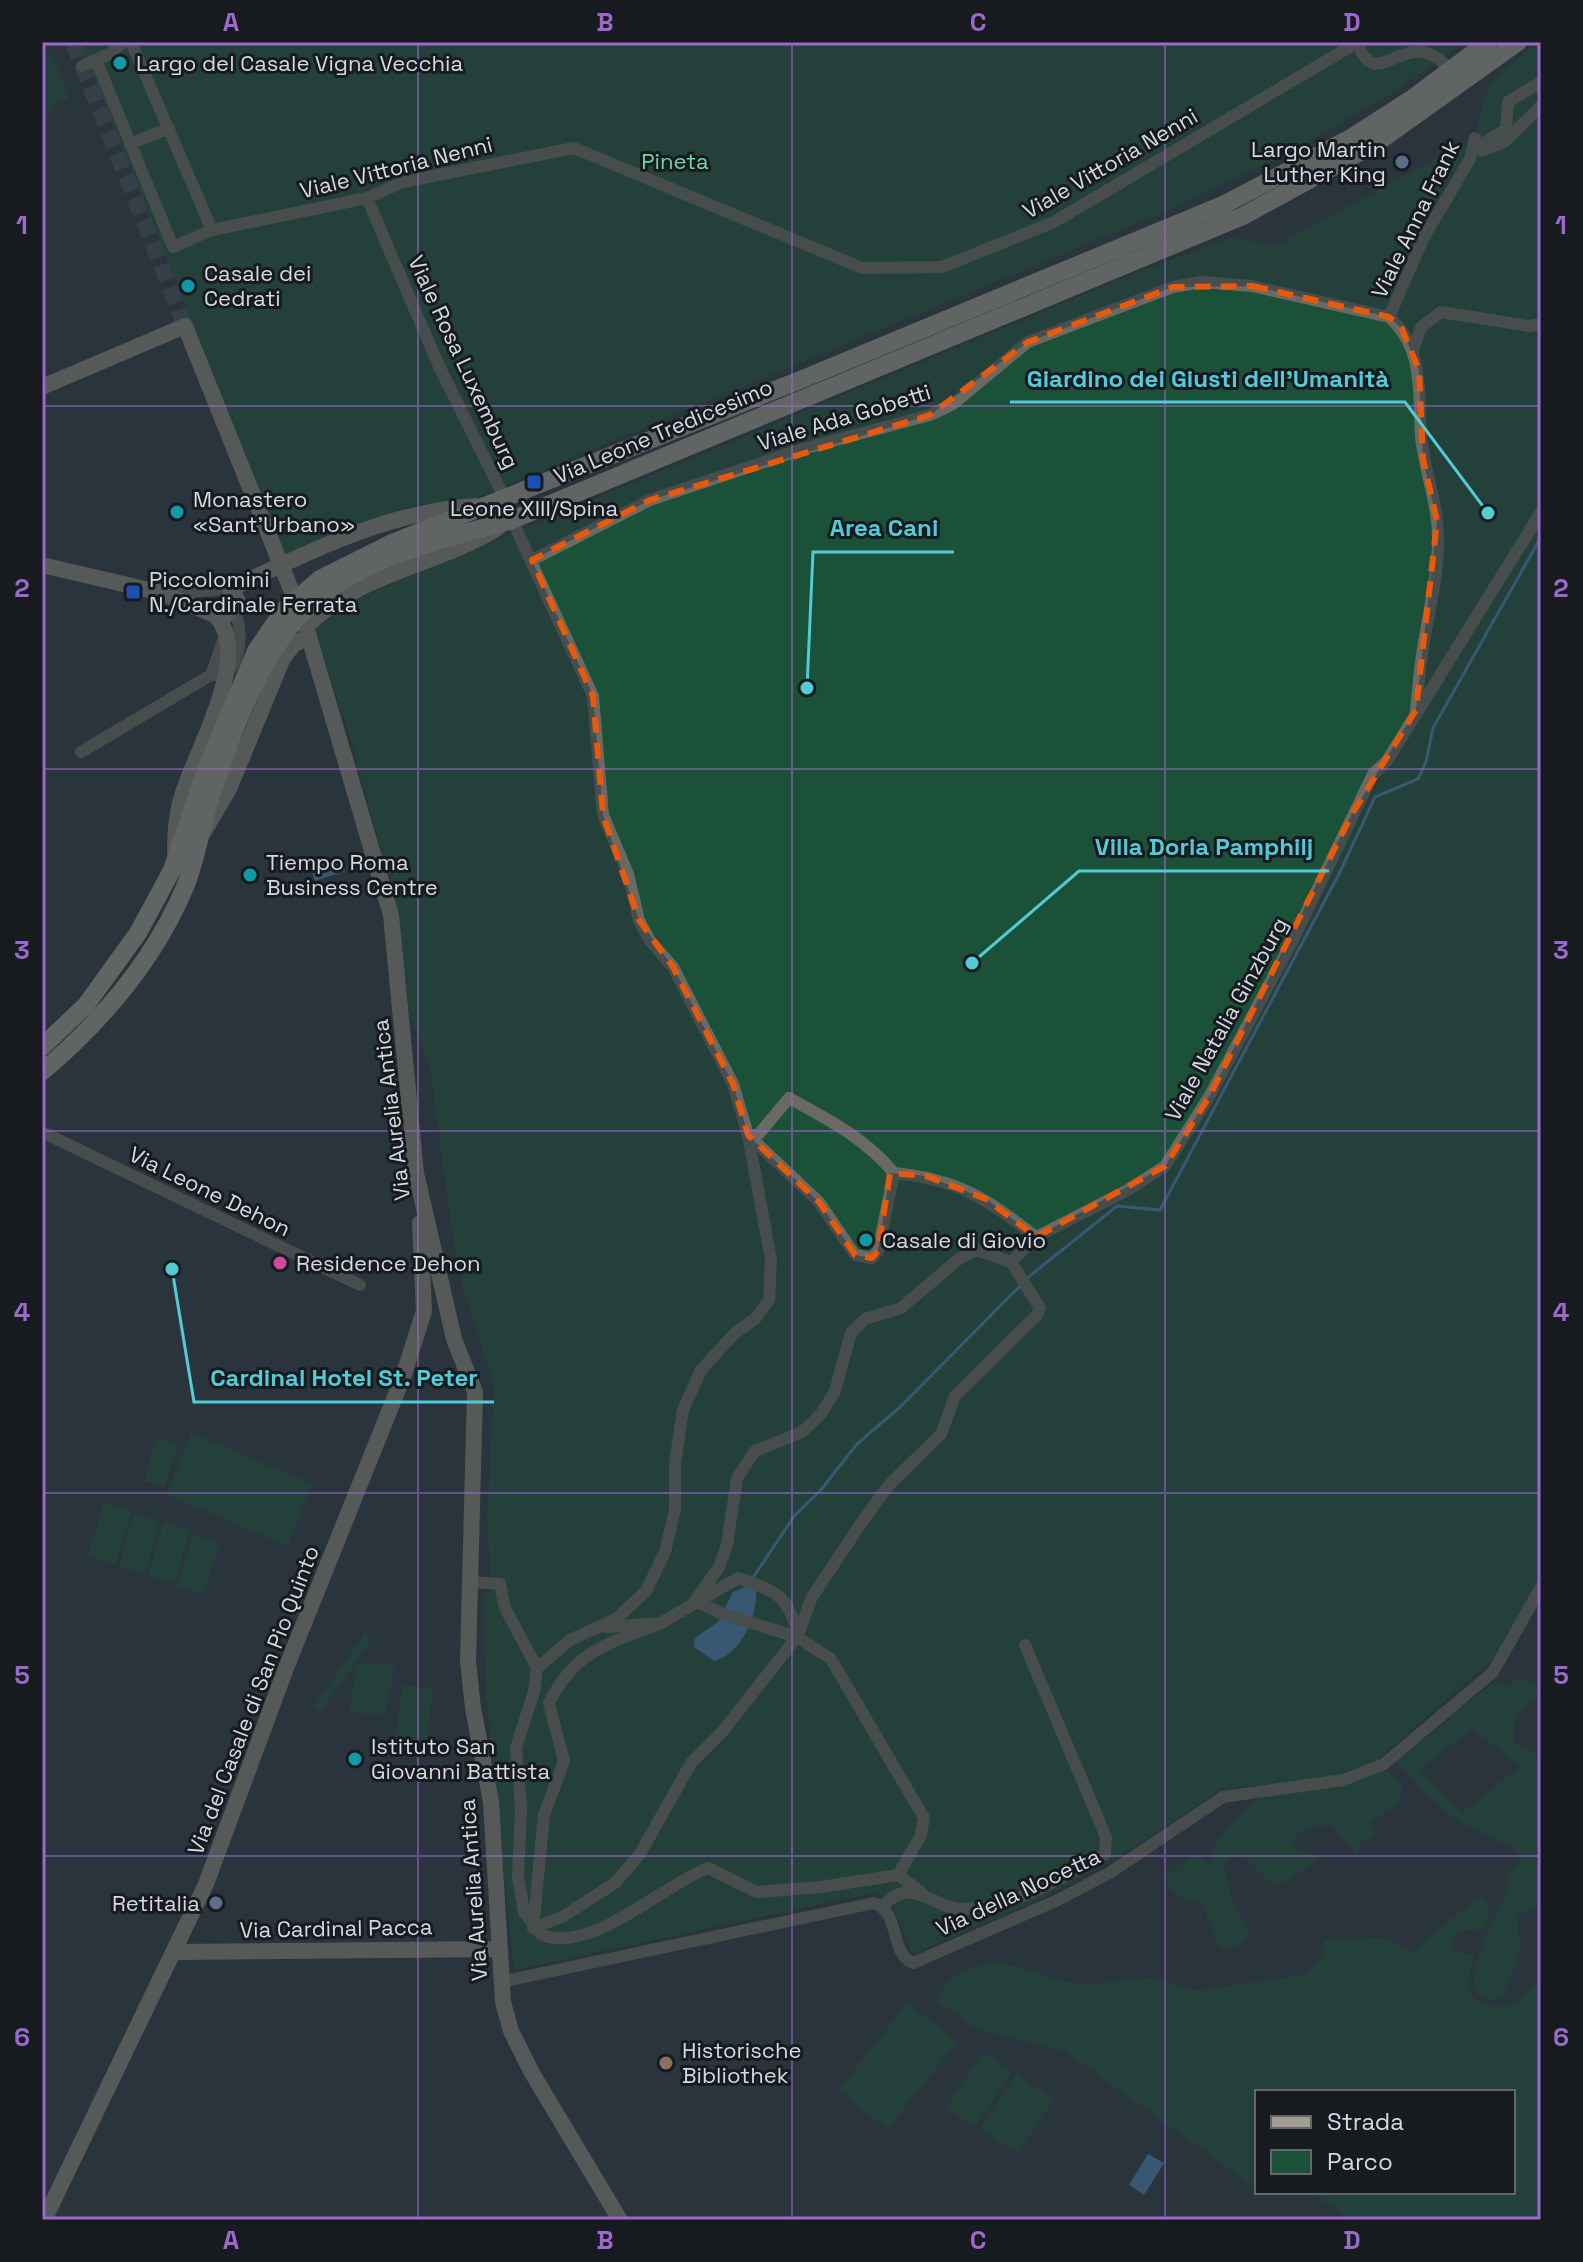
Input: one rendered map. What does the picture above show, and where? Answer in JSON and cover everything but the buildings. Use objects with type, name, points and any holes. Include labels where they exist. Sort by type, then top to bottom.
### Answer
[{"type":"main road","name":"Via Leone Tredicesimo","points":[[42,1047],[86,1005],[126,953],[160,896],[209,762],[265,649],[315,600],[355,567],[486,506],[1225,204],[1322,155],[1451,71],[1488,42]]},
{"type":"main road","name":"Via Leone Tredicesimo","points":[[355,567],[430,541],[512,520],[1243,216],[1378,142],[1518,42]]},
{"type":"main road","name":"Via Aurelia Antica","points":[[42,387],[185,326],[308,632],[393,922],[416,1173],[454,1339],[471,1377],[475,1400],[469,1677],[491,1802],[500,1982],[506,2018],[522,2053],[620,2220]]},
{"type":"main road","points":[[42,565],[162,593],[215,615],[226,615],[235,610],[237,599],[230,589],[282,564],[401,518],[436,509],[486,506]]},
{"type":"main road","points":[[200,838],[229,789],[283,658],[293,645],[345,594],[476,541],[512,520]]},
{"type":"main road","points":[[175,860],[179,808],[219,675],[226,631],[215,615]]},
{"type":"main road","name":"Via Leone Tredicesimo","points":[[42,1072],[100,1018],[144,962],[184,890],[222,767],[265,649]]},
{"type":"main road","name":"Via del Casale di San Pio Quinto","points":[[44,2220],[212,1870],[276,1695],[403,1377],[424,1311],[416,1173]]},
{"type":"main road","points":[[424,1311],[439,1315],[454,1339]]},
{"type":"main road","name":"Via Cardinal Pacca","points":[[175,1952],[498,1949]]},
{"type":"street","points":[[123,42],[90,62],[130,144],[169,128]]},
{"type":"street","points":[[131,42],[212,230]]},
{"type":"street","points":[[1358,42],[1362,57],[1370,63],[1387,62],[1422,50],[1434,54],[1451,71]]},
{"type":"street","name":"Viale Vittoria Nenni","points":[[130,144],[173,247],[212,230],[367,198],[403,182],[574,148],[862,268],[942,267],[1054,222],[1358,42]]},
{"type":"street","points":[[1473,149],[1506,129],[1508,102],[1541,82]]},
{"type":"street","points":[[1473,149],[1504,142],[1541,106]]},
{"type":"street","name":"Viale Anna Frank","points":[[1389,317],[1424,237],[1473,149]]},
{"type":"street","name":"Viale Rosa Luxemburg","points":[[367,198],[439,366],[505,499]]},
{"type":"street","name":"Viale Ada Gobetti","points":[[532,560],[650,500],[806,448],[930,415],[953,404],[1028,342],[1173,287],[1202,282],[1252,286],[1389,317]]},
{"type":"street","points":[[1413,350],[1421,327],[1441,312],[1529,326],[1541,324]]},
{"type":"street","points":[[1389,317],[1402,329],[1419,370],[1423,459],[1437,521],[1436,567],[1416,710]]},
{"type":"street","name":"Viale Natalia Ginzburg","points":[[1011,1262],[1036,1237],[1128,1190],[1165,1166],[1209,1097],[1294,938],[1373,774],[1387,761],[1416,710],[1503,580],[1541,512]]},
{"type":"street","points":[[512,520],[593,696],[598,718],[601,806],[611,840],[628,874],[639,920],[650,941],[673,967],[733,1084],[748,1135],[771,1260],[769,1300],[755,1319],[735,1333],[701,1370],[683,1410],[675,1463],[675,1509],[665,1552],[646,1591],[616,1619],[570,1640],[537,1668]]},
{"type":"street","points":[[162,593],[230,589]]},
{"type":"street","points":[[81,752],[234,665],[239,647],[235,610]]},
{"type":"street","points":[[748,1135],[758,1135],[789,1098],[850,1131],[876,1151],[894,1173],[926,1176],[986,1199],[1036,1237]]},
{"type":"street","name":"Via Leone Dehon","points":[[42,1132],[360,1285]]},
{"type":"street","points":[[748,1135],[819,1202],[837,1233],[855,1255],[872,1258],[881,1238],[894,1173]]},
{"type":"street","points":[[533,1928],[562,1917],[623,1874],[640,1854],[691,1763],[722,1732],[797,1637],[812,1597],[889,1485],[941,1434],[955,1396],[1037,1315],[1040,1308],[1011,1262],[977,1250],[960,1258],[901,1308],[865,1319],[851,1333],[835,1391],[821,1414],[802,1432],[755,1451],[737,1478],[727,1545],[719,1567],[695,1601]]},
{"type":"street","points":[[533,1928],[544,1815],[564,1761],[549,1703],[567,1675],[589,1652],[661,1623],[738,1578],[775,1591],[792,1609],[797,1637]]},
{"type":"street","points":[[469,1582],[500,1584],[505,1608],[537,1668],[534,1691],[516,1748],[521,1807],[518,1876],[526,1916],[533,1928],[548,1937],[572,1939],[599,1930],[708,1868],[757,1892],[860,1882],[898,1875],[921,1892],[958,1909],[989,1907],[1030,1894],[1105,1854],[1106,1837],[1025,1645]]},
{"type":"street","name":"Via della Nocetta","points":[[883,1906],[903,1956],[913,1963],[1058,1900],[1111,1872],[1223,1797],[1334,1782],[1377,1768],[1493,1672],[1541,1587]]},
{"type":"street","points":[[695,1601],[723,1614],[797,1637],[831,1659],[924,1818],[921,1835],[898,1875]]},
{"type":"street","points":[[601,1627],[661,1623]]},
{"type":"street","points":[[500,1982],[874,1903],[883,1906],[890,1898],[921,1892]]},
{"type":"highlighted area","points":[[1252,286],[1389,317],[1402,329],[1419,370],[1423,459],[1437,521],[1416,710],[1352,814],[1209,1097],[1165,1166],[1036,1237],[986,1199],[926,1176],[890,1173],[878,1251],[872,1258],[855,1255],[819,1202],[748,1135],[733,1084],[673,967],[639,920],[603,815],[593,696],[532,560],[650,500],[930,415],[1028,342],[1173,287]]},
{"type":"green space","name":"Pineta","points":[[80,42],[1465,42],[1395,91],[1290,153],[1159,214],[473,499],[408,506],[286,556]]},
{"type":"green space","points":[[1541,42],[1541,1582],[1505,1648],[1375,1762],[1317,1780],[1224,1788],[1119,1856],[1045,1897],[913,1954],[890,1898],[877,1892],[514,1970],[485,1683],[484,1594],[492,1591],[487,1519],[494,1387],[457,1266],[430,1068],[409,1011],[399,916],[350,736],[314,632],[330,615],[375,591],[1130,275],[1224,240],[1237,238],[1275,246],[1478,136],[1483,102],[1494,80]]},
{"type":"green space","points":[[53,55],[69,99],[52,106],[53,112],[42,121],[42,56]]},
{"type":"green space","points":[[192,1433],[313,1484],[287,1546],[166,1494]]},
{"type":"green space","points":[[157,1437],[178,1443],[165,1487],[144,1481]]},
{"type":"green space","points":[[104,1503],[131,1511],[115,1565],[88,1556]]},
{"type":"green space","points":[[134,1513],[160,1521],[145,1573],[119,1566]]},
{"type":"green space","points":[[164,1522],[190,1530],[174,1583],[148,1575]]},
{"type":"green space","points":[[193,1534],[219,1543],[203,1595],[177,1587]]},
{"type":"green space","points":[[365,1633],[372,1639],[321,1711],[314,1706]]},
{"type":"green space","points":[[357,1665],[394,1665],[390,1691],[380,1691],[388,1693],[385,1715],[349,1712]]},
{"type":"green space","points":[[1517,1679],[1541,1684],[1541,1705],[1533,1700],[1513,1723],[1514,1743],[1541,1756],[1541,1910],[1525,1911],[1517,1918],[1521,1948],[1504,1995],[1490,2000],[1476,1989],[1476,1966],[1509,1886],[1506,1877],[1524,1856],[1453,1817],[1396,1762],[1443,1724],[1450,1722],[1451,1715],[1496,1681],[1508,1688]],"holes":[[[1472,1728],[1521,1766],[1462,1813],[1420,1769]]]},
{"type":"green space","points":[[402,1685],[433,1689],[426,1745],[395,1741]]},
{"type":"green space","points":[[1386,1770],[1403,1784],[1399,1802],[1372,1821],[1375,1837],[1361,1841],[1356,1855],[1331,1824],[1308,1829],[1294,1838],[1291,1843],[1298,1851],[1322,1857],[1285,1883],[1273,1885],[1244,1857],[1234,1857],[1223,1865],[1234,1905],[1248,1930],[1245,1941],[1229,1950],[1219,1947],[1202,1903],[1179,1896],[1163,1878],[1194,1854],[1208,1864],[1223,1834],[1260,1797]]},
{"type":"green space","points":[[1484,1898],[1490,1908],[1484,1929],[1462,1931],[1451,1938],[1454,1950],[1474,1956],[1469,1987],[1475,1999],[1488,2006],[1509,2005],[1522,1996],[1541,1974],[1541,2220],[1353,2220],[1313,2194],[1515,2194],[1515,2090],[1255,2090],[1255,2184],[1248,2182],[1063,2050],[980,2031],[938,2002],[949,1979],[992,1960],[1079,1985],[1149,1978],[1196,1991],[1308,1974],[1322,1957],[1324,1941],[1380,1937],[1411,1953],[1476,1899]]},
{"type":"green space","points":[[908,2003],[957,2043],[887,2129],[838,2090]]},
{"type":"green space","points":[[983,2052],[1012,2071],[975,2127],[946,2108]]},
{"type":"green space","points":[[1016,2074],[1053,2099],[1018,2154],[980,2129]]},
{"type":"water","points":[[340,856],[345,871],[315,881],[310,866]]},
{"type":"water","points":[[748,1586],[756,1591],[756,1601],[746,1634],[732,1651],[714,1661],[694,1647],[695,1638],[718,1622],[733,1592]]},
{"type":"water","points":[[1148,2154],[1164,2163],[1144,2195],[1129,2185]]},
{"type":"waterway","points":[[1026,1279],[1117,1206],[1160,1210],[1339,874],[1375,797],[1418,779],[1426,762],[1433,728],[1541,537]]},
{"type":"waterway","points":[[752,1579],[795,1515],[820,1491],[857,1444],[900,1407],[1021,1285]]},
{"type":"tunnel","points":[[73,42],[185,326]]},
{"type":"place","name":"Largo del Casale Vigna Vecchia","points":[[120,63]]},
{"type":"place","name":"Largo Martin Luther King","points":[[1402,162]]},
{"type":"place","name":"Casale dei Cedrati","points":[[188,286]]},
{"type":"place","name":"Leone XIII/Spina","points":[[534,482]]},
{"type":"place","name":"Monastero «Sant’Urbano»","points":[[177,512]]},
{"type":"place","name":"Giardino dei Giusti dell'Umanità","points":[[1488,513]]},
{"type":"place","name":"Piccolomini N./Cardinale Ferrata","points":[[133,592]]},
{"type":"place","name":"Area Cani","points":[[807,688]]},
{"type":"place","name":"Tiempo Roma Business Centre","points":[[250,875]]},
{"type":"place","name":"Villa Doria Pamphilj","points":[[972,963]]},
{"type":"place","name":"Casale di Giovio","points":[[866,1240]]},
{"type":"place","name":"Residence Dehon","points":[[280,1263]]},
{"type":"place","name":"Cardinal Hotel St. Peter","points":[[172,1269]]},
{"type":"place","name":"Istituto San Giovanni Battista","points":[[355,1759]]},
{"type":"place","name":"Retitalia","points":[[216,1903]]},
{"type":"place","name":"Historische Bibliothek","points":[[666,2063]]}]
